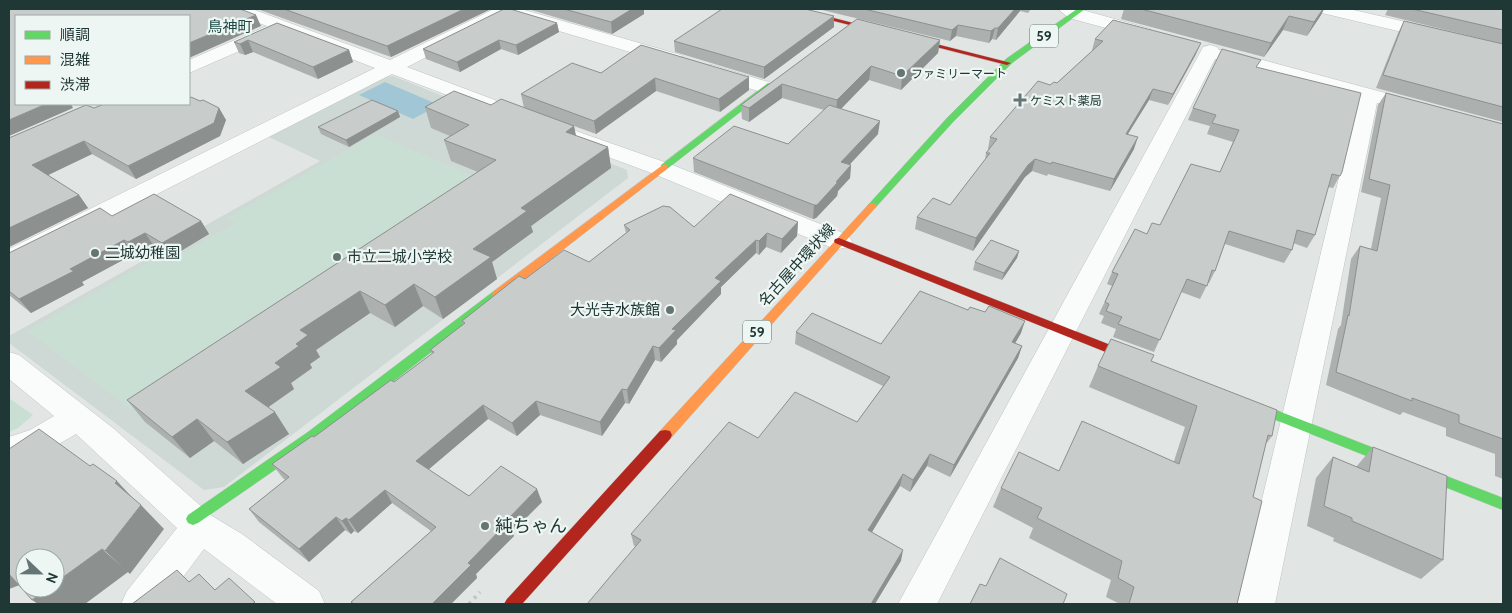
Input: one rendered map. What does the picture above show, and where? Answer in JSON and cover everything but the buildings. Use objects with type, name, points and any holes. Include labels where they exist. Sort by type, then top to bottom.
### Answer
[{"type":"street","points":[[237,9],[508,112]]},
{"type":"street","points":[[9,260],[506,9],[768,88]]},
{"type":"street","points":[[791,9],[847,28],[1007,63]]},
{"type":"street","points":[[1074,10],[1108,9]]},
{"type":"street","points":[[1328,9],[1503,50]]},
{"type":"street","points":[[1074,10],[1163,38]]},
{"type":"street","name":"名古屋中環状線","points":[[512,604],[950,120],[1007,63],[1074,10]]},
{"type":"street","points":[[190,67],[281,26]]},
{"type":"street","points":[[917,604],[1063,331],[1200,48],[1408,105]]},
{"type":"street","points":[[140,604],[196,523],[313,436],[783,76]]},
{"type":"street","points":[[1256,604],[1369,95]]},
{"type":"street","points":[[553,128],[662,169],[1152,366]]},
{"type":"street","points":[[9,363],[102,437],[196,523],[229,545],[306,604]]},
{"type":"street","points":[[1233,398],[1503,504]]},
{"type":"street","points":[[9,451],[41,439],[78,418]]},
{"type":"shaded area","name":"市立二城小学校","points":[[393,76],[627,170],[628,178],[224,487],[204,490],[9,343],[9,336],[320,161],[267,136],[383,77]]},
{"type":"green space","points":[[375,134],[485,181],[132,410],[27,331],[156,258],[165,264],[235,223],[227,218]]},
{"type":"green space","points":[[9,398],[33,415],[18,428],[9,432]]},
{"type":"water","points":[[385,82],[439,105],[413,119],[359,95]]},
{"type":"traffic: fast","points":[[872,206],[950,120],[1009,61],[1081,9]]},
{"type":"traffic: fast","points":[[664,167],[771,85]]},
{"type":"traffic: fast","points":[[193,519],[313,436],[498,294]]},
{"type":"traffic: fast","points":[[1242,402],[1503,504]]},
{"type":"traffic: slow","points":[[498,294],[664,167]]},
{"type":"traffic: slow","points":[[665,435],[872,206]]},
{"type":"traffic: jam","points":[[791,9],[1007,63]]},
{"type":"traffic: jam","points":[[839,241],[1142,362]]},
{"type":"traffic: jam","points":[[512,604],[665,435]]},
{"type":"place","name":"ファミリーマート","points":[[901,73]]},
{"type":"place","name":"ケミスト薬局","points":[[1020,100]]},
{"type":"place","name":"二城幼稚園","points":[[95,253]]},
{"type":"place","name":"市立二城小学校","points":[[337,257]]},
{"type":"place","name":"大光寺水族館","points":[[670,310]]},
{"type":"place","name":"純ちゃん","points":[[485,526]]},
{"type":"district","name":"鳥神町","points":[[230,27]]}]
